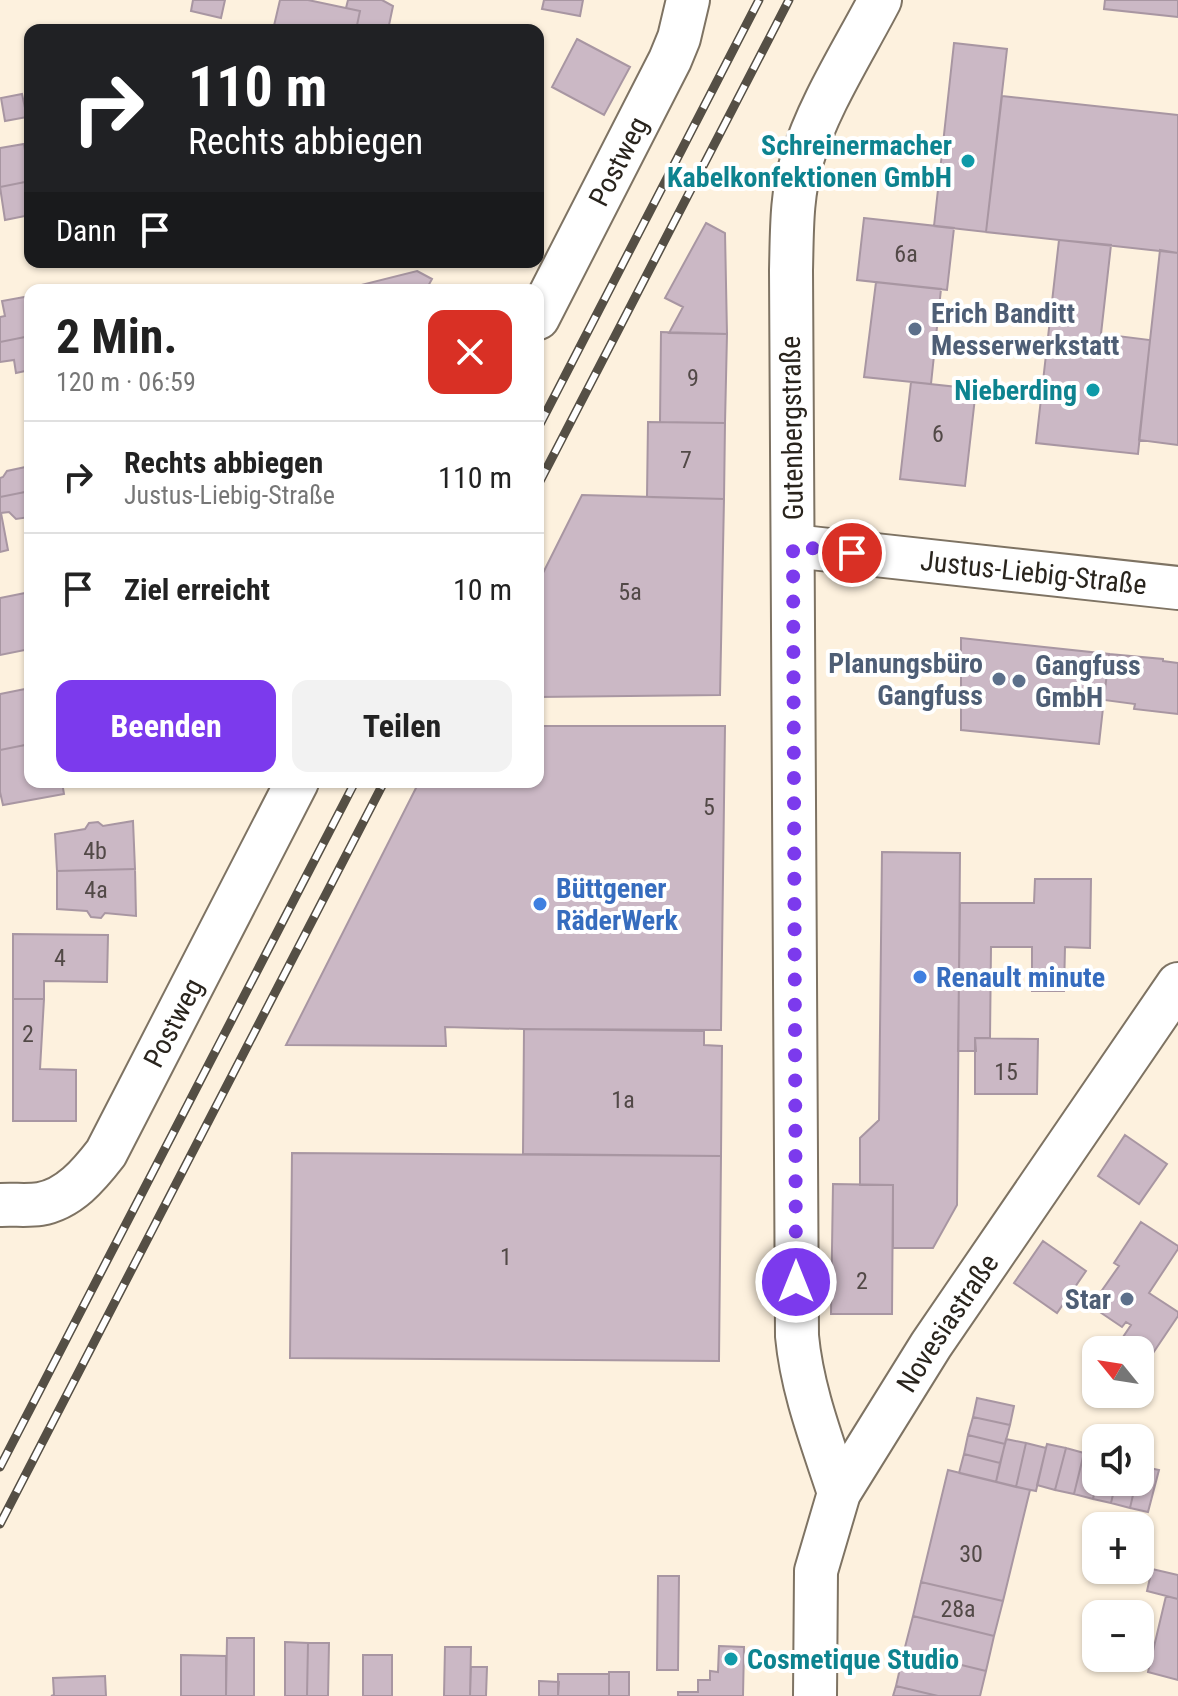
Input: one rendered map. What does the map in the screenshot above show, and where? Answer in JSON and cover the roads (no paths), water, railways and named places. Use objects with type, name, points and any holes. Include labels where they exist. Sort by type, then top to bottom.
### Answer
[{"type":"street","name":"Postweg","points":[[544,306],[670,60],[688,0]]},
{"type":"street","name":"Gutenbergstraße","points":[[839,1493],[804,1383],[797,1336],[793,211],[801,161],[818,118],[880,0]]},
{"type":"street","name":"Justus-Liebig-Straße","points":[[793,546],[1178,588]]},
{"type":"street","name":"Postweg","points":[[0,1205],[40,1204],[58,1197],[76,1187],[106,1153],[294,788]]},
{"type":"street","name":"Novesiastraße","points":[[815,1696],[816,1571],[839,1493],[940,1332],[1178,984]]},
{"type":"railway","points":[[544,416],[759,0]]},
{"type":"railway","points":[[544,473],[789,0]]},
{"type":"railway","points":[[0,1467],[352,788]]},
{"type":"railway","points":[[0,1524],[381,788]]},
{"type":"place","name":"Schreinermacher Kabelkonfektionen GmbH","points":[[968,161]]},
{"type":"place","name":"Erich Banditt Messerwerkstatt","points":[[915,329]]},
{"type":"place","name":"Nieberding","points":[[1093,390]]},
{"type":"place","name":"Planungsbüro Gangfuss","points":[[999,679]]},
{"type":"place","name":"Gangfuss GmbH","points":[[1019,681]]},
{"type":"place","name":"Büttgener RäderWerk","points":[[540,904]]},
{"type":"place","name":"Renault minute","points":[[920,977]]},
{"type":"place","name":"Star","points":[[1127,1299]]},
{"type":"place","name":"Cosmetique Studio","points":[[731,1659]]}]
